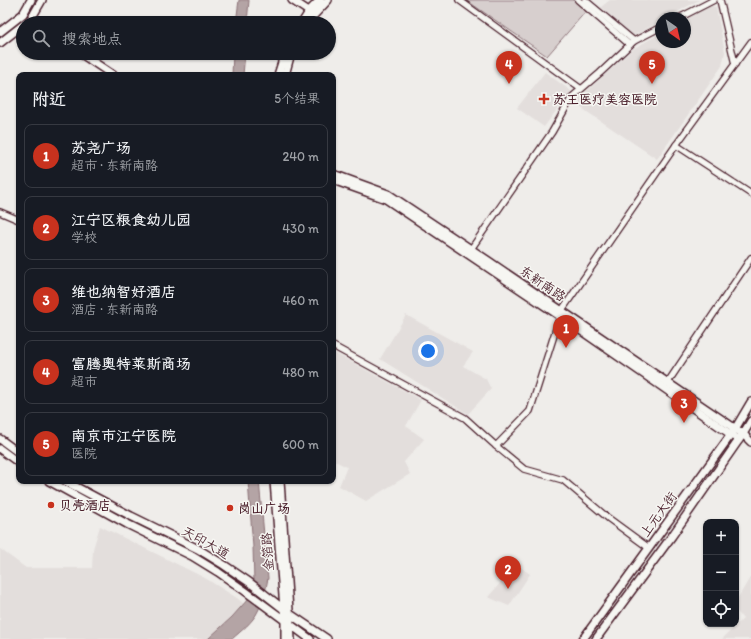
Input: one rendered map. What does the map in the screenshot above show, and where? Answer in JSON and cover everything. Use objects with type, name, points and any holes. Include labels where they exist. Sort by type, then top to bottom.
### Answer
[{"type":"main road","points":[[20,16],[31,0]]},
{"type":"main road","points":[[34,16],[42,0]]},
{"type":"main road","points":[[292,0],[311,12]]},
{"type":"main road","points":[[308,16],[320,0]]},
{"type":"main road","points":[[310,16],[311,12],[328,0]]},
{"type":"main road","points":[[0,32],[16,19]]},
{"type":"main road","points":[[0,43],[16,30]]},
{"type":"main road","points":[[90,60],[108,72]]},
{"type":"main road","points":[[279,72],[283,60]]},
{"type":"main road","points":[[286,72],[290,60]]},
{"type":"main road","name":"东新南路","points":[[336,175],[388,194],[471,249],[733,432],[751,442]]},
{"type":"main road","name":"东新南路","points":[[336,181],[386,199],[668,382],[733,432]]},
{"type":"main road","name":"上元大街","points":[[584,639],[648,548],[733,432],[751,402]]},
{"type":"main road","name":"上元大街","points":[[596,639],[672,536],[751,421]]},
{"type":"main road","points":[[0,440],[16,451]]},
{"type":"main road","points":[[0,449],[16,461]]},
{"type":"main road","name":"天印大道","points":[[54,484],[127,524],[192,556],[218,572],[310,639]]},
{"type":"main road","name":"天印大道","points":[[72,484],[131,516],[198,549],[249,582],[290,614],[327,639]]},
{"type":"main road","name":"金箔路","points":[[274,484],[285,621],[285,639]]},
{"type":"main road","name":"金箔路","points":[[280,484],[292,639]]},
{"type":"street","points":[[297,0],[311,12]]},
{"type":"street","points":[[458,0],[581,89]]},
{"type":"street","points":[[578,0],[632,43]]},
{"type":"street","points":[[585,0],[632,43]]},
{"type":"street","points":[[691,12],[714,0]]},
{"type":"street","points":[[720,0],[735,64]]},
{"type":"street","points":[[471,249],[552,132],[572,97],[632,43],[655,30]]},
{"type":"street","points":[[496,446],[530,411],[561,313],[676,145],[751,42]]},
{"type":"street","points":[[676,145],[751,194]]},
{"type":"street","points":[[0,212],[16,219]]},
{"type":"street","points":[[668,382],[751,258]]},
{"type":"street","points":[[336,348],[465,418],[524,469],[563,480],[608,518],[648,548]]},
{"type":"shaded area","points":[[239,0],[249,0],[248,16],[237,16]]},
{"type":"shaded area","points":[[466,0],[575,0],[587,10],[547,56]]},
{"type":"shaded area","points":[[610,0],[699,0],[677,12],[655,12],[655,24],[633,36],[601,7]]},
{"type":"shaded area","points":[[711,6],[716,7],[725,52],[722,66],[657,159],[574,103],[633,49],[655,36],[655,48],[691,48],[691,17]]},
{"type":"shaded area","points":[[233,60],[244,60],[243,72],[232,72]]},
{"type":"shaded area","name":"苏王医疗美容医院","points":[[545,72],[571,91],[544,127],[517,108]]},
{"type":"shaded area","points":[[406,315],[473,352],[463,366],[486,379],[491,389],[468,414],[380,359]]},
{"type":"shaded area","points":[[336,354],[421,400],[406,426],[424,439],[404,462],[410,474],[366,501],[339,486],[347,467],[336,462]]},
{"type":"shaded area","points":[[248,484],[259,484],[268,578],[265,591],[256,615],[232,639],[208,639],[232,617],[249,598],[254,582]]},
{"type":"shaded area","points":[[100,526],[205,578],[244,604],[209,639],[0,639],[0,549],[26,568],[92,568],[93,549]]},
{"type":"shaded area","points":[[519,566],[530,574],[509,606],[488,597],[503,580]]},
{"type":"shaded area","points":[[751,576],[751,639],[722,639],[735,627],[739,627],[739,623],[743,619],[739,614],[739,596]]},
{"type":"place","name":"富腾奥特莱斯商场","points":[[509,84]]},
{"type":"place","name":"南京市江宁医院","points":[[652,84]]},
{"type":"place","name":"苏王医疗美容医院","points":[[544,99]]},
{"type":"place","name":"苏尧广场","points":[[566,348]]},
{"type":"place","name":"维也纳智好酒店","points":[[684,423]]},
{"type":"place","name":"贝壳酒店","points":[[51,505]]},
{"type":"place","name":"岗山广场","points":[[230,508]]},
{"type":"place","name":"江宁区粮食幼儿园","points":[[508,589]]}]
